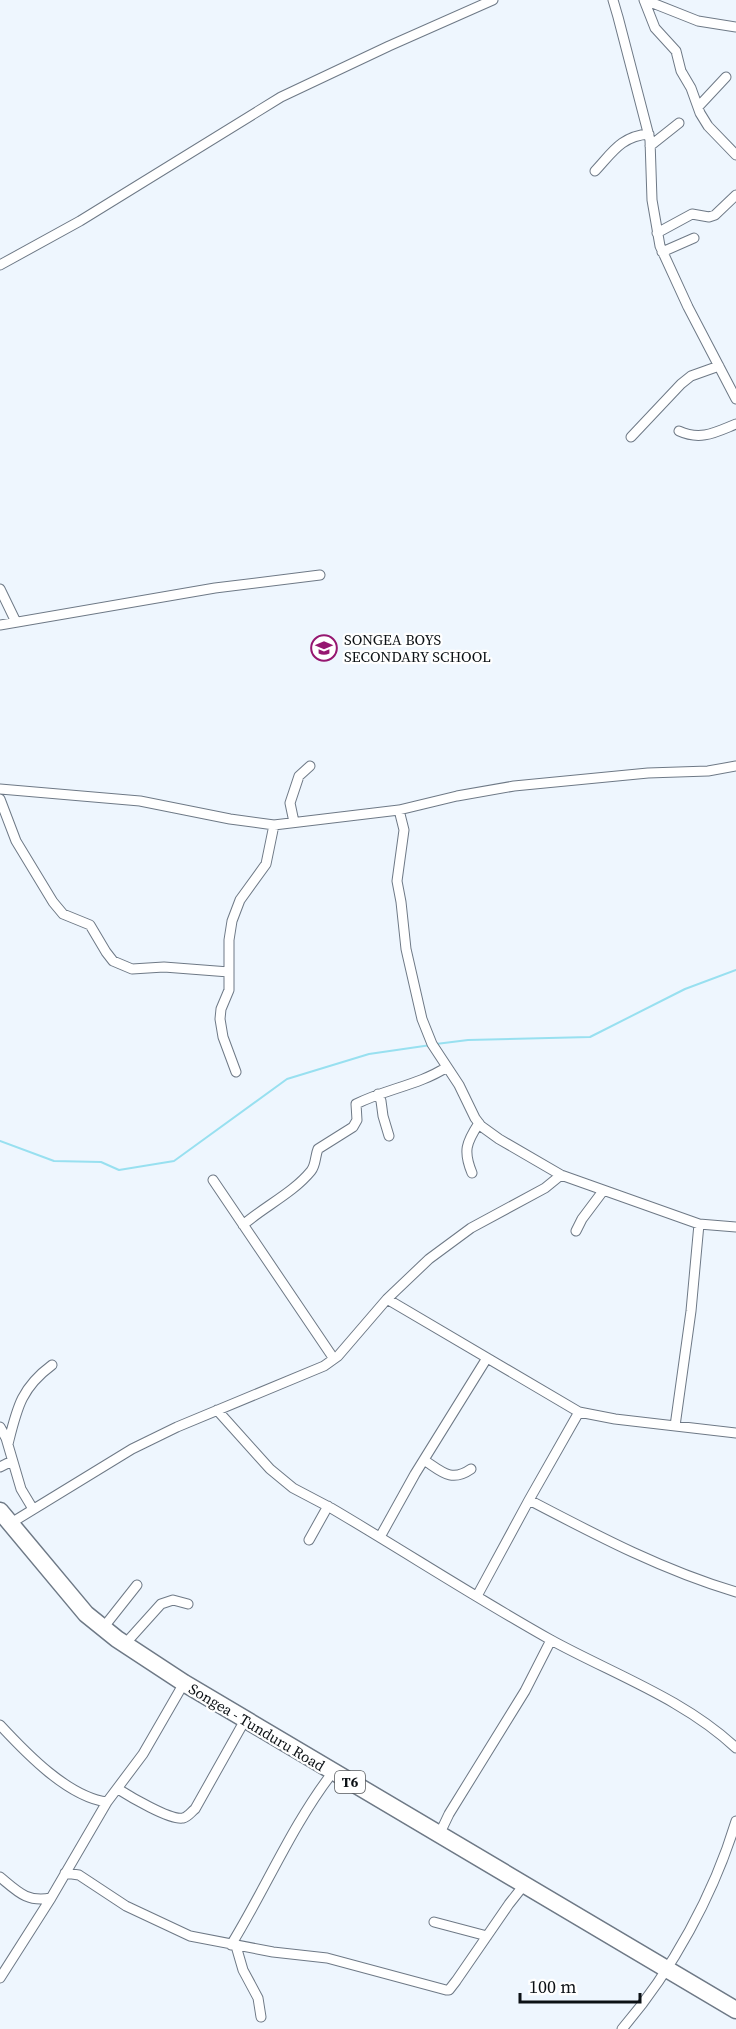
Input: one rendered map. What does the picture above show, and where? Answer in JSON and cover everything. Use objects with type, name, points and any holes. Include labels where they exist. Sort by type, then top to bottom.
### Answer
[{"type":"highway","name":"Songea - Tunduru Road","points":[[6,1517],[87,1614],[125,1644],[245,1720],[736,2010]]},
{"type":"street","points":[[0,265],[80,221],[281,97],[388,46],[493,0]]},
{"type":"street","points":[[612,0],[648,134],[651,186],[657,233],[662,252],[736,399]]},
{"type":"street","points":[[645,0],[698,21],[736,27]]},
{"type":"street","points":[[645,0],[655,28],[676,51],[681,71],[708,126],[736,155]]},
{"type":"street","points":[[698,107],[726,76]]},
{"type":"street","points":[[650,146],[679,123]]},
{"type":"street","points":[[595,171],[620,144],[629,138],[648,134]]},
{"type":"street","points":[[657,233],[692,214],[709,218],[736,195]]},
{"type":"street","points":[[662,252],[694,238]]},
{"type":"street","points":[[631,437],[681,384],[692,376],[719,366]]},
{"type":"street","points":[[679,431],[699,437],[736,424]]},
{"type":"street","points":[[0,626],[215,588],[320,574]]},
{"type":"street","points":[[0,589],[16,622]]},
{"type":"street","points":[[294,822],[290,803],[299,776],[310,766]]},
{"type":"street","points":[[0,789],[140,801],[247,822],[274,825],[399,810],[457,796],[514,786],[648,773],[708,771],[736,766]]},
{"type":"street","points":[[0,799],[16,841],[53,902],[63,914],[90,925],[113,961],[132,969],[164,967],[229,972]]},
{"type":"street","points":[[399,810],[404,830],[397,878],[406,949],[422,1019],[432,1044],[459,1085],[479,1123],[499,1139],[561,1174],[603,1191],[699,1224],[736,1227]]},
{"type":"street","points":[[236,1072],[223,1037],[220,1019],[221,1009],[229,990],[232,921],[240,900],[266,864],[274,825]]},
{"type":"street","points":[[243,1225],[285,1194],[311,1170],[318,1149],[353,1127],[357,1120],[357,1104],[378,1094],[434,1075],[447,1067]]},
{"type":"street","points":[[378,1094],[389,1136]]},
{"type":"street","points":[[472,1173],[468,1162],[467,1146],[468,1140],[479,1123]]},
{"type":"street","points":[[6,1517],[33,1509],[132,1449],[217,1410],[324,1366],[334,1359],[387,1299],[429,1259],[471,1228],[545,1188],[561,1174]]},
{"type":"street","points":[[213,1180],[334,1359]]},
{"type":"street","points":[[576,1231],[603,1191]]},
{"type":"street","points":[[675,1426],[699,1224]]},
{"type":"street","points":[[387,1299],[579,1412],[615,1419],[736,1433]]},
{"type":"street","points":[[380,1537],[487,1358]]},
{"type":"street","points":[[8,1444],[15,1412],[29,1386],[37,1376],[52,1365]]},
{"type":"street","points":[[217,1410],[270,1469],[293,1488],[328,1506],[551,1640],[680,1706],[722,1734],[736,1748]]},
{"type":"street","points":[[477,1596],[579,1412]]},
{"type":"street","points":[[0,1427],[8,1444],[21,1489],[33,1509]]},
{"type":"street","points":[[424,1460],[451,1475],[458,1476],[471,1469]]},
{"type":"street","points":[[0,1467],[12,1461]]},
{"type":"street","points":[[529,1500],[663,1567],[736,1592]]},
{"type":"street","points":[[309,1539],[328,1506]]},
{"type":"street","points":[[103,1628],[137,1585]]},
{"type":"street","points":[[125,1644],[161,1604],[173,1600],[188,1604]]},
{"type":"street","points":[[439,1835],[449,1814],[525,1691],[551,1640]]},
{"type":"street","points":[[0,1978],[51,1899],[107,1802],[143,1754],[184,1683]]},
{"type":"street","points":[[118,1788],[139,1802],[168,1815],[186,1817],[195,1809],[245,1720]]},
{"type":"street","points":[[0,1725],[48,1771],[86,1796],[107,1802]]},
{"type":"street","points":[[261,2017],[258,1998],[233,1945],[270,1873],[319,1790],[333,1772]]},
{"type":"street","points":[[622,2029],[654,1990],[667,1969],[722,1865],[736,1821]]},
{"type":"street","points":[[65,1873],[79,1875],[126,1906],[190,1936],[273,1952],[327,1958],[446,1990],[456,1981],[524,1885]]},
{"type":"street","points":[[0,1877],[31,1899],[51,1899]]},
{"type":"street","points":[[434,1922],[487,1936]]},
{"type":"waterway","points":[[436,1044],[468,1040],[590,1037],[685,989],[736,970]]},
{"type":"waterway","points":[[0,1141],[54,1161],[101,1162],[119,1170],[174,1161],[287,1079],[369,1054],[431,1045]]},
{"type":"place","name":"SONGEA BOYS SECONDARY SCHOOL","points":[[324,648]]}]
